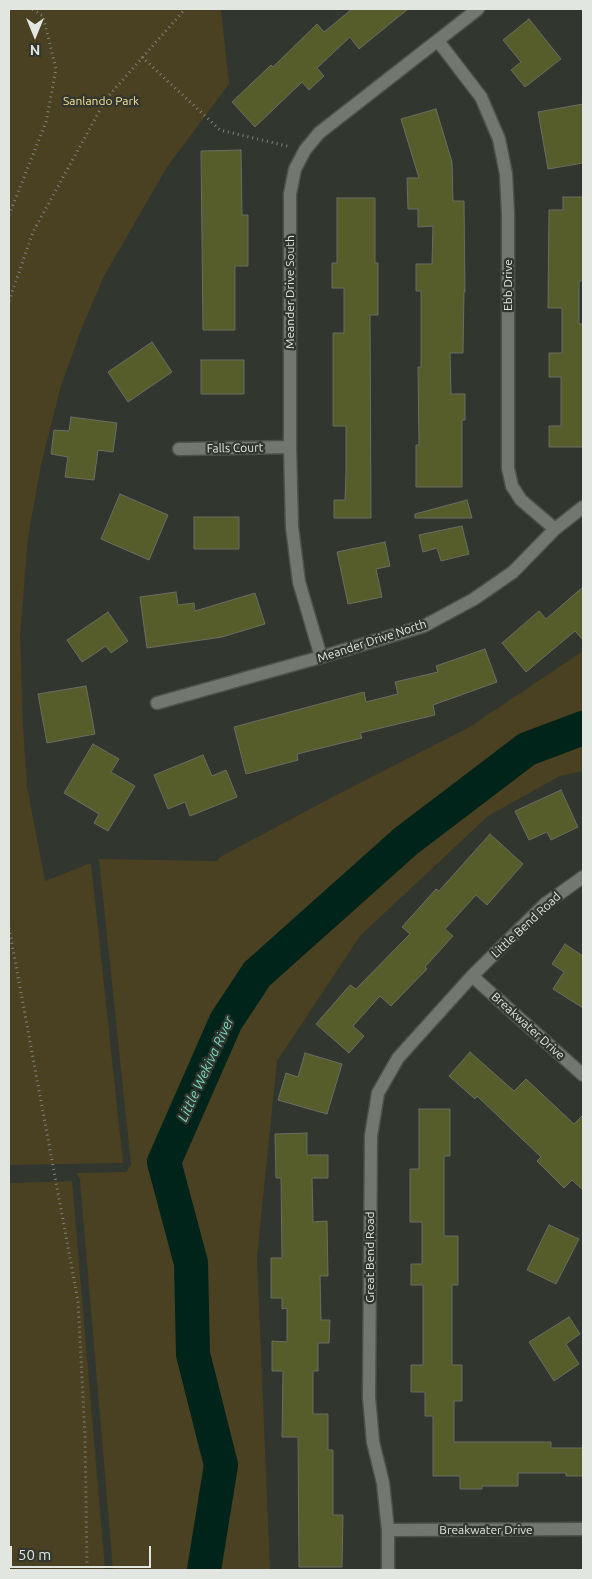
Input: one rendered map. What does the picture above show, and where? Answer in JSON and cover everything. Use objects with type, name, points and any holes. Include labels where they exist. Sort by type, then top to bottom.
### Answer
[{"type":"street","name":"Meander Drive South","points":[[321,657],[299,582],[292,527],[290,447],[290,194],[295,169],[305,150],[319,133],[478,9]]},
{"type":"street","name":"Ebb Drive","points":[[438,41],[481,97],[499,139],[506,174],[508,214],[508,468],[512,486],[521,500],[555,528]]},
{"type":"street","name":"Falls Court","points":[[179,449],[290,447]]},
{"type":"street","name":"Meander Drive North","points":[[157,703],[424,626],[474,599],[513,572],[555,528],[583,506]]},
{"type":"street","name":"Little Bend Road","points":[[472,976],[545,904],[583,877]]},
{"type":"street","name":"Breakwater Drive","points":[[472,976],[583,1075]]},
{"type":"street","name":"Great Bend Road","points":[[388,1570],[388,1530],[383,1483],[373,1442],[369,1398],[371,1136],[378,1093],[398,1058],[472,976]]},
{"type":"street","name":"Breakwater Drive","points":[[388,1530],[583,1529]]},
{"type":"path","points":[[9,215],[46,122],[56,69],[43,16],[32,9]]},
{"type":"path","points":[[9,301],[33,232],[106,99],[185,9]]},
{"type":"path","points":[[142,57],[220,130],[305,150]]},
{"type":"path","points":[[9,928],[78,1301],[85,1436],[87,1570]]},
{"type":"green space","name":"Sanlando Park","points":[[9,9],[221,9],[229,84],[167,167],[104,276],[81,330],[61,386],[41,465],[28,537],[20,635],[27,786],[45,881],[91,863],[123,1163],[9,1165]]},
{"type":"green space","points":[[583,651],[583,771],[560,776],[488,816],[360,936],[277,1061],[257,1257],[270,1570],[113,1570],[80,1180],[77,1173],[126,1172],[131,1165],[99,859],[217,861],[220,857],[340,793],[468,728]]},
{"type":"green space","points":[[72,1181],[105,1570],[9,1570],[9,1183]]},
{"type":"building","points":[[352,9],[408,9],[359,49],[350,37],[317,68],[324,76],[309,90],[302,82],[255,127],[232,102],[271,65],[273,67],[317,24],[324,32]]},
{"type":"building","points":[[529,19],[561,59],[525,87],[511,70],[521,62],[503,40]]},
{"type":"building","points":[[583,104],[583,163],[548,169],[538,112]]},
{"type":"building","points":[[436,109],[452,162],[453,201],[464,201],[465,292],[463,353],[450,353],[451,394],[465,394],[465,420],[462,420],[462,487],[416,487],[416,445],[419,445],[418,367],[421,367],[421,291],[416,291],[416,264],[432,264],[433,226],[418,227],[418,209],[408,209],[407,178],[419,178],[401,119]]},
{"type":"building","points":[[241,150],[242,215],[248,215],[248,266],[235,266],[235,330],[203,330],[201,151]]},
{"type":"building","points":[[563,197],[583,197],[583,281],[579,281],[579,324],[583,324],[583,447],[549,447],[549,426],[561,426],[561,377],[549,377],[549,353],[562,353],[562,308],[548,308],[549,210],[563,210]]},
{"type":"building","points":[[337,198],[375,198],[375,263],[378,263],[378,315],[370,315],[371,518],[334,518],[334,500],[345,500],[346,472],[346,426],[333,426],[333,333],[344,333],[344,288],[332,288],[332,263],[337,263]]},
{"type":"building","points":[[152,342],[172,372],[128,402],[108,372]]},
{"type":"building","points":[[201,360],[244,360],[244,394],[201,394]]},
{"type":"building","points":[[71,417],[117,423],[113,452],[98,450],[94,480],[65,477],[68,457],[51,454],[54,430],[69,431]]},
{"type":"building","points":[[120,494],[168,515],[149,560],[101,539]]},
{"type":"building","points":[[467,500],[472,518],[415,518],[415,514]]},
{"type":"building","points":[[194,517],[239,517],[239,549],[194,549]]},
{"type":"building","points":[[462,526],[469,554],[441,561],[437,548],[423,552],[419,535]]},
{"type":"building","points":[[385,542],[390,566],[376,569],[382,597],[348,604],[337,552]]},
{"type":"building","points":[[583,587],[583,640],[575,631],[526,672],[502,643],[539,611],[546,619]]},
{"type":"building","points":[[176,592],[178,605],[194,603],[195,611],[255,593],[265,624],[222,637],[147,648],[140,597]]},
{"type":"building","points":[[108,612],[128,641],[111,653],[106,646],[82,662],[67,640]]},
{"type":"building","points":[[485,649],[497,682],[433,705],[435,715],[360,733],[362,738],[297,754],[298,760],[246,774],[234,727],[364,692],[366,702],[398,694],[395,682],[438,672],[436,666]]},
{"type":"building","points":[[86,686],[95,734],[47,743],[38,694]]},
{"type":"building","points":[[93,744],[119,759],[111,772],[135,786],[108,831],[94,823],[99,814],[64,793]]},
{"type":"building","points":[[203,755],[212,776],[226,770],[237,797],[190,816],[185,802],[168,809],[154,775]]},
{"type":"building","points":[[561,790],[578,827],[551,840],[547,832],[529,840],[515,811]]},
{"type":"building","points":[[490,834],[523,864],[487,905],[476,895],[445,929],[453,936],[425,967],[427,969],[391,1006],[380,996],[353,1026],[364,1036],[349,1053],[316,1024],[350,985],[356,989],[410,934],[402,927],[436,889],[439,891]]},
{"type":"building","points":[[565,944],[583,956],[583,1008],[553,989],[564,972],[552,964]]},
{"type":"building","points":[[470,1052],[514,1091],[526,1079],[574,1124],[583,1115],[583,1190],[572,1180],[564,1188],[537,1161],[541,1157],[477,1096],[475,1099],[449,1076]]},
{"type":"building","points":[[305,1053],[342,1064],[327,1114],[278,1100],[286,1073],[298,1077]]},
{"type":"building","points":[[419,1109],[450,1109],[450,1156],[444,1156],[444,1236],[458,1236],[458,1285],[452,1285],[452,1365],[462,1365],[462,1401],[454,1401],[454,1442],[551,1442],[551,1448],[583,1448],[583,1476],[566,1476],[566,1473],[518,1473],[518,1486],[482,1486],[482,1489],[460,1489],[460,1476],[433,1476],[433,1416],[425,1416],[425,1392],[411,1392],[411,1365],[423,1365],[423,1285],[411,1285],[411,1264],[422,1264],[422,1222],[410,1222],[410,1169],[419,1169]]},
{"type":"building","points":[[307,1133],[307,1155],[328,1155],[328,1178],[312,1178],[313,1222],[327,1221],[328,1276],[320,1276],[321,1320],[330,1320],[329,1343],[318,1343],[318,1371],[313,1371],[313,1414],[328,1414],[328,1450],[333,1450],[333,1515],[343,1515],[342,1567],[299,1567],[298,1437],[282,1437],[283,1371],[272,1371],[272,1341],[287,1342],[287,1308],[282,1309],[282,1298],[271,1298],[271,1258],[282,1258],[281,1178],[276,1178],[275,1134]]},
{"type":"building","points":[[549,1225],[579,1239],[556,1284],[527,1270]]},
{"type":"building","points":[[569,1317],[580,1334],[566,1344],[579,1364],[554,1381],[529,1342]]},
{"type":"waterway","name":"Little Wekiva River","points":[[204,1570],[221,1465],[193,1354],[191,1263],[164,1162],[226,1021],[257,974],[406,841],[527,749],[583,728]]}]
